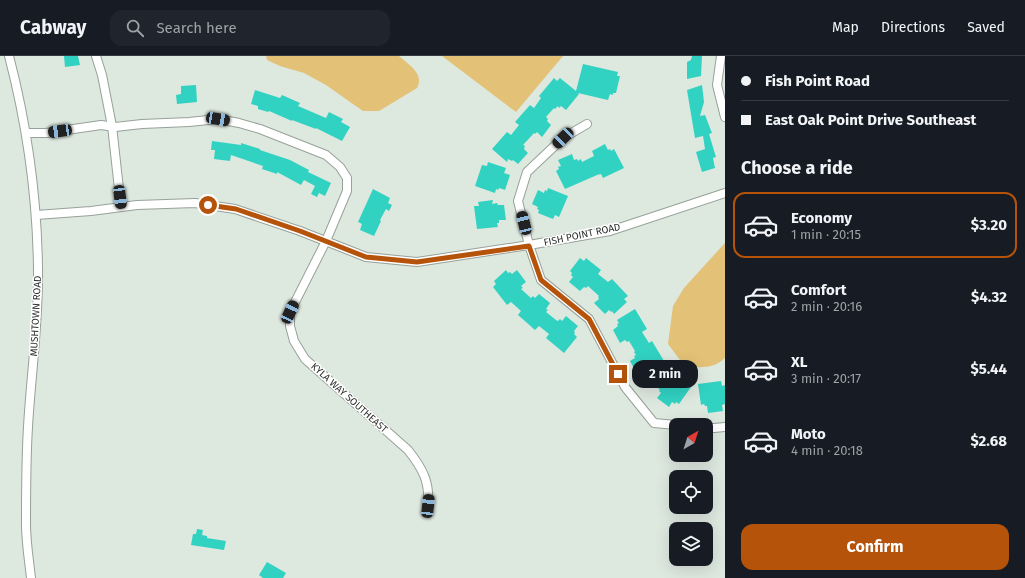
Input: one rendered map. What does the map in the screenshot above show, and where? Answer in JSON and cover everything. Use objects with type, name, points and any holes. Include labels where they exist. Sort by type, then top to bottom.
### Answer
[{"type":"street","name":"MUSHTOWN ROAD","points":[[9,56],[20,97],[31,165],[36,215],[38,269],[34,357],[28,427],[26,510],[31,578]]},
{"type":"street","points":[[96,56],[102,75],[112,126],[122,207]]},
{"type":"street","points":[[721,56],[717,85],[725,117]]},
{"type":"street","name":"KYLA WAY SOUTHEAST","points":[[26,133],[46,133],[101,125],[112,126],[218,119],[260,130],[326,155],[340,167],[347,178],[347,191],[326,241],[290,312],[290,326],[294,341],[306,360],[408,450],[426,477],[429,494],[428,506]]},
{"type":"street","points":[[587,124],[563,138],[527,172],[518,202],[529,246],[541,280],[589,319],[625,387],[654,423],[669,424]]},
{"type":"street","name":"FISH POINT ROAD","points":[[36,215],[91,211],[137,205],[195,203],[236,209],[366,257],[417,262],[529,246],[610,231],[725,193]]},
{"type":"street","points":[[713,428],[725,427]]},
{"type":"shaded area","points":[[266,56],[399,56],[411,66],[417,74],[419,83],[417,88],[379,111],[363,111],[326,85],[304,73],[280,66],[267,60]]},
{"type":"shaded area","points":[[442,56],[563,56],[516,112]]},
{"type":"shaded area","points":[[725,243],[725,358],[721,362],[712,366],[688,367],[680,360],[668,344],[673,306],[684,288]]},
{"type":"building","points":[[64,56],[78,56],[80,65],[65,67]]},
{"type":"building","points":[[692,56],[702,56],[701,76],[687,79],[687,62],[691,60]]},
{"type":"building","points":[[583,64],[618,72],[617,76],[620,76],[616,93],[613,93],[613,95],[610,94],[608,100],[578,93],[579,94],[566,110],[561,106],[559,108],[558,106],[555,109],[554,108],[546,117],[548,119],[547,121],[551,125],[542,137],[537,132],[535,134],[534,133],[523,145],[525,146],[524,149],[528,153],[518,164],[513,160],[508,159],[507,162],[492,149],[507,132],[511,135],[519,125],[515,122],[530,105],[534,108],[541,98],[539,96],[554,78],[557,81],[560,78],[576,91]]},
{"type":"building","points":[[196,85],[197,102],[177,104],[176,95],[181,94],[181,86]]},
{"type":"building","points":[[702,85],[704,102],[700,116],[705,115],[712,133],[709,134],[716,157],[713,158],[715,168],[702,172],[696,152],[705,149],[703,136],[695,138],[687,90]]},
{"type":"building","points":[[255,90],[280,98],[282,95],[300,103],[298,106],[326,118],[329,112],[343,119],[341,122],[350,127],[342,141],[316,128],[292,121],[269,111],[258,109],[258,106],[251,104]]},
{"type":"building","points":[[212,141],[241,145],[241,143],[260,149],[290,160],[309,170],[308,172],[331,183],[325,196],[319,193],[317,197],[311,194],[315,186],[304,180],[301,185],[277,172],[277,174],[262,169],[263,166],[231,155],[230,161],[214,159],[215,150],[211,150]]},
{"type":"building","points":[[605,144],[608,150],[610,149],[611,151],[614,149],[624,168],[603,178],[601,174],[597,175],[565,189],[556,171],[559,169],[558,167],[561,166],[558,160],[572,154],[574,160],[577,159],[578,161],[581,159],[582,162],[594,156],[592,151]]},
{"type":"building","points":[[488,162],[506,168],[504,173],[510,175],[505,190],[499,188],[498,190],[496,189],[495,193],[475,186],[482,165],[487,166]]},
{"type":"building","points":[[548,188],[568,196],[559,217],[555,215],[553,219],[538,213],[538,207],[532,204],[538,190],[544,193]]},
{"type":"building","points":[[373,189],[390,198],[388,203],[392,205],[389,211],[386,209],[374,236],[360,230],[362,224],[358,222]]},
{"type":"building","points":[[493,200],[492,204],[497,203],[498,205],[504,205],[506,220],[499,220],[499,223],[497,223],[498,227],[477,229],[474,206],[479,206],[478,202]]},
{"type":"building","points":[[580,258],[584,261],[586,258],[601,270],[598,274],[608,282],[612,279],[628,296],[624,299],[627,302],[614,314],[609,310],[605,314],[594,303],[599,299],[599,296],[588,286],[586,288],[584,287],[580,291],[569,282],[573,277],[570,271]]},
{"type":"building","points":[[506,270],[508,273],[510,272],[512,274],[517,270],[526,282],[521,286],[523,288],[521,289],[531,298],[533,296],[535,298],[539,294],[550,303],[546,309],[548,310],[546,312],[556,320],[558,321],[560,319],[562,321],[566,316],[578,326],[574,331],[574,334],[577,337],[564,353],[546,338],[549,334],[539,326],[535,330],[518,315],[521,311],[511,302],[507,305],[493,287],[496,284],[494,281]]},
{"type":"building","points":[[635,309],[647,329],[642,332],[649,343],[652,341],[664,361],[660,363],[664,366],[648,375],[646,372],[644,373],[642,371],[637,374],[630,361],[635,358],[635,351],[629,341],[627,342],[625,340],[620,343],[613,330],[618,326],[617,324],[619,323],[617,320]]},
{"type":"building","points":[[670,371],[691,387],[679,404],[672,402],[669,407],[657,398],[661,393],[657,387]]},
{"type":"building","points":[[721,381],[722,386],[725,385],[725,404],[722,405],[723,411],[708,413],[707,406],[704,404],[701,405],[698,384]]},
{"type":"building","points":[[197,529],[203,530],[202,535],[207,536],[207,538],[226,541],[224,550],[191,545],[193,534],[196,534]]},
{"type":"building","points":[[267,562],[286,573],[283,578],[263,578],[259,575]]},
{"type":"route","points":[[208,205],[236,209],[300,231],[366,257],[417,262],[464,254],[529,246],[541,280],[589,319],[618,374]]}]
